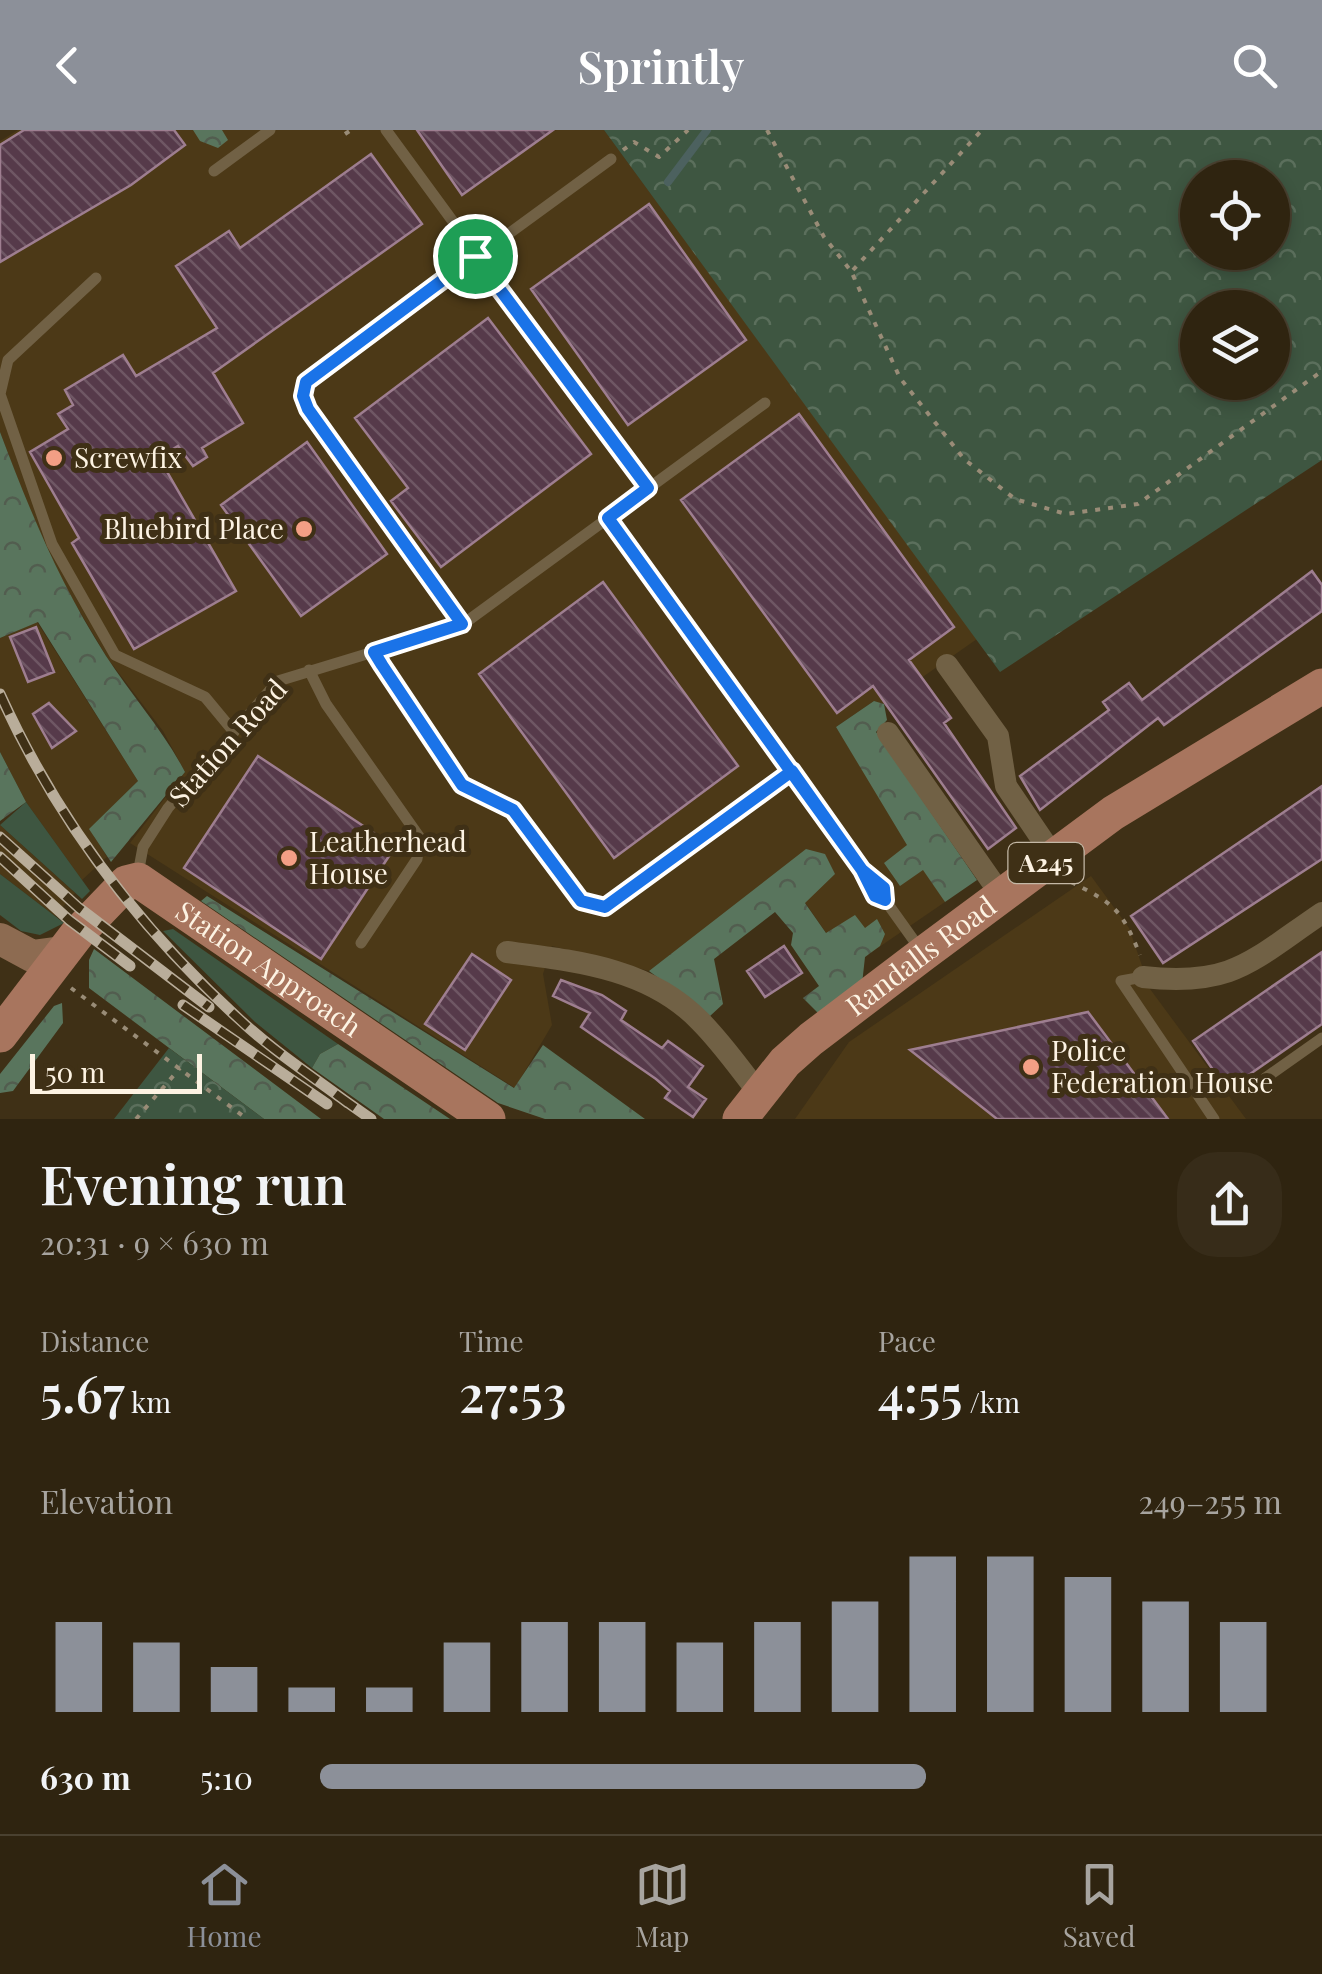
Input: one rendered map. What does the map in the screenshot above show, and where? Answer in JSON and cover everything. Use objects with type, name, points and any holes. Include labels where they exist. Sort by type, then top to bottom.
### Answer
[{"type":"main road","name":"Randalls Road","points":[[750,1106],[811,1039],[1002,896],[1059,868],[1113,813],[1322,686]]},
{"type":"main road","points":[[0,1035],[51,974],[63,967],[126,883],[138,880]]},
{"type":"main road","name":"Station Approach","points":[[138,880],[488,1119]]},
{"type":"main road","points":[[7,945],[63,967]]},
{"type":"main road","points":[[7,945],[24,988],[22,1006]]},
{"type":"street","points":[[947,665],[998,736],[1006,786],[1059,868]]},
{"type":"street","points":[[888,733],[1002,896]]},
{"type":"street","points":[[1146,977],[1214,979],[1239,969],[1322,913]]},
{"type":"street","points":[[507,952],[587,962],[626,974],[663,992],[699,1019],[750,1106]]},
{"type":"lane","points":[[214,171],[270,130]]},
{"type":"lane","points":[[386,130],[648,488]]},
{"type":"lane","points":[[462,624],[303,396],[306,382],[612,159]]},
{"type":"lane","points":[[96,278],[8,360],[0,394],[52,544],[114,655],[205,697],[234,732]]},
{"type":"lane","name":"Station Road","points":[[138,880],[149,835],[278,680],[462,624],[766,404]]},
{"type":"lane","points":[[608,518],[862,870],[875,896],[885,900],[923,954]]},
{"type":"lane","points":[[374,652],[462,785],[513,810],[581,901],[592,906],[605,907],[792,771]]},
{"type":"lane","points":[[309,670],[326,704],[420,838],[417,859],[361,943]]},
{"type":"lane","points":[[1146,977],[1121,981],[1214,1119]]},
{"type":"lane","points":[[1248,1091],[1322,1038]]},
{"type":"path","points":[[612,159],[634,142],[659,157],[688,130]]},
{"type":"path","points":[[767,130],[824,238],[852,272],[900,378],[964,459],[1015,500],[1066,514],[1138,504],[1322,371]]},
{"type":"path","points":[[852,272],[982,130]]},
{"type":"path","points":[[1059,868],[1113,903],[1126,919],[1146,977]]},
{"type":"path","points":[[63,967],[180,1068],[247,1119]]},
{"type":"path","points":[[136,1119],[180,1068]]},
{"type":"shaded area","points":[[18,130],[604,130],[977,639],[884,704],[874,701],[836,727],[945,902],[850,967],[783,871],[649,971],[552,946],[543,974],[552,1025],[515,1088],[130,843],[185,772],[163,731],[108,659],[45,553],[0,432],[0,141]]},
{"type":"shaded area","points":[[37,622],[138,781],[90,829],[107,857],[82,880],[26,802],[0,752],[0,638]]},
{"type":"shaded area","points":[[0,825],[75,893],[55,916],[0,874]]},
{"type":"shaded area","points":[[1091,876],[1129,928],[1150,989],[1246,1119],[795,1119],[849,1042]]},
{"type":"green space","points":[[193,130],[222,130],[228,140],[218,148],[200,141]]},
{"type":"green space","points":[[604,130],[1322,130],[1322,460],[1000,672]]},
{"type":"green space","points":[[0,432],[74,601],[106,656],[185,772],[111,862],[89,829],[138,781],[38,622],[0,638]]},
{"type":"green space","points":[[874,701],[884,704],[887,720],[876,732],[977,880],[945,902],[923,870],[900,886],[884,863],[907,845],[836,727]]},
{"type":"green space","points":[[0,752],[26,802],[0,821]]},
{"type":"green space","points":[[26,802],[90,891],[82,899],[0,825]]},
{"type":"green space","points":[[806,849],[825,854],[835,874],[805,903],[826,933],[855,915],[865,928],[877,919],[885,934],[880,946],[865,957],[862,984],[820,1015],[803,998],[819,986],[791,945],[793,933],[775,912],[714,959],[723,1004],[710,1016],[649,971]]},
{"type":"green space","points":[[0,874],[64,923],[40,935],[21,931],[0,915]]},
{"type":"green space","points":[[207,896],[514,1088],[543,1045],[645,1119],[545,1119],[498,1103],[201,901]]},
{"type":"green space","points":[[173,929],[338,1044],[320,1054],[312,1068],[255,1022],[163,931]]},
{"type":"green space","points":[[94,949],[321,1119],[264,1119],[89,988],[89,960]]},
{"type":"green space","points":[[62,1003],[63,1023],[13,1091],[0,1093],[0,1074],[54,1006]]},
{"type":"green space","points":[[338,1044],[450,1119],[384,1119],[312,1068],[320,1054]]},
{"type":"green space","points":[[169,1048],[264,1119],[114,1119]]},
{"type":"building","points":[[24,130],[174,130],[185,145],[131,185],[0,262],[0,145]]},
{"type":"building","points":[[417,130],[553,130],[462,195]]},
{"type":"building","points":[[371,154],[422,224],[213,373],[243,423],[202,448],[207,457],[193,466],[178,446],[159,458],[236,591],[134,649],[72,543],[79,538],[30,452],[68,429],[58,414],[73,405],[65,390],[123,355],[136,376],[217,328],[176,266],[229,231],[240,248]]},
{"type":"building","points":[[649,204],[746,340],[628,425],[531,289]]},
{"type":"building","points":[[488,318],[591,454],[441,567],[391,501],[408,488],[355,418]]},
{"type":"building","points":[[799,414],[954,627],[909,660],[951,718],[944,723],[1016,828],[988,849],[873,686],[837,713],[681,500]]},
{"type":"building","name":"Bluebird Place","points":[[307,442],[387,554],[301,616],[221,505]]},
{"type":"building","points":[[1312,571],[1322,585],[1322,611],[1164,725],[1158,718],[1040,810],[1020,776],[1109,710],[1103,702],[1129,683],[1142,700]]},
{"type":"building","points":[[603,582],[738,766],[614,858],[479,674]]},
{"type":"building","points":[[36,627],[54,672],[28,682],[10,637]]},
{"type":"building","points":[[49,703],[76,731],[52,748],[33,714]]},
{"type":"building","name":"Leatherhead House","points":[[258,756],[395,847],[321,959],[184,868]]},
{"type":"building","points":[[1322,786],[1322,859],[1163,963],[1131,916]]},
{"type":"building","points":[[784,946],[802,973],[765,997],[747,971]]},
{"type":"building","points":[[1322,952],[1322,1024],[1227,1090],[1193,1041]]},
{"type":"building","points":[[472,954],[511,980],[465,1050],[425,1024]]},
{"type":"building","points":[[561,980],[602,995],[626,1011],[621,1020],[662,1048],[668,1041],[703,1066],[688,1087],[706,1099],[693,1117],[665,1098],[670,1091],[656,1079],[581,1027],[590,1013],[553,996]]},
{"type":"building","name":"Police Federation House","points":[[1088,1012],[1168,1119],[997,1119],[910,1050]]},
{"type":"waterway","points":[[668,182],[707,130]]},
{"type":"railway","points":[[0,694],[22,740],[74,827],[167,947],[239,1019],[348,1103]]},
{"type":"railway","points":[[0,837],[79,908],[209,1007]]},
{"type":"railway","points":[[0,857],[69,920],[130,966]]},
{"type":"railway","points":[[183,1005],[327,1104]]},
{"type":"railway","points":[[337,1095],[371,1119]]},
{"type":"place","name":"Screwfix","points":[[54,458]]},
{"type":"place","name":"Bluebird Place","points":[[304,529]]},
{"type":"place","name":"Leatherhead House","points":[[289,858]]},
{"type":"place","name":"Police Federation House","points":[[1031,1067]]},
{"type":"route","points":[[475,256],[306,382],[303,396],[308,409],[462,624],[374,652],[382,665],[462,785],[480,798],[503,803],[513,810],[581,901],[605,907],[792,771],[862,870],[875,896],[885,900],[884,888],[876,877],[862,870],[846,848],[792,771],[608,518],[648,488],[475,256]]}]
